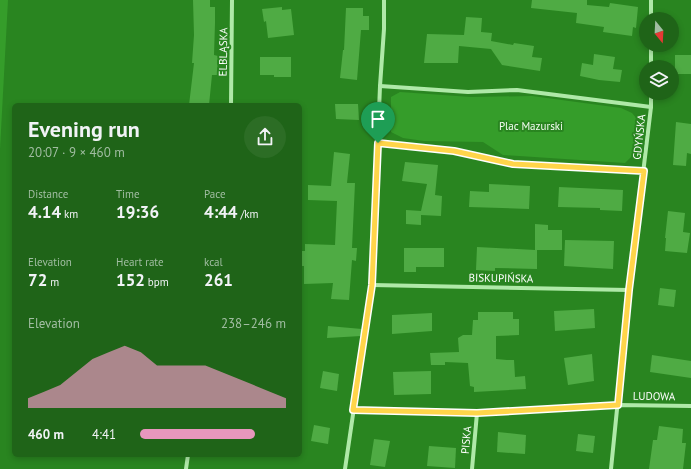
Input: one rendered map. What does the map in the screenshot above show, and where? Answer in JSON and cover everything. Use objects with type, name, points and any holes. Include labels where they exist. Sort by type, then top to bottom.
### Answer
[{"type":"street","name":"ELBLĄSKA","points":[[231,103],[232,0]]},
{"type":"street","points":[[345,469],[372,285],[380,86],[384,29],[384,0]]},
{"type":"street","points":[[651,12],[652,0]]},
{"type":"street","points":[[380,86],[468,92],[517,90],[651,107]]},
{"type":"street","name":"GDYŃSKA","points":[[611,469],[629,290],[644,171],[651,100]]},
{"type":"street","points":[[378,143],[454,151],[513,164],[644,171]]},
{"type":"street","name":"BISKUPIŃSKA","points":[[372,285],[629,290]]},
{"type":"street","name":"LUDOWA","points":[[353,410],[477,413],[618,405],[691,406]]},
{"type":"street","name":"PISKA","points":[[472,469],[477,413]]},
{"type":"street","points":[[186,469],[188,457]]},
{"type":"green space","points":[[0,0],[8,0],[0,149]]},
{"type":"green space","name":"Plac Mazurski","points":[[400,92],[471,97],[532,96],[621,108],[632,113],[637,119],[638,125],[634,154],[625,163],[503,155],[483,142],[424,141],[403,138],[391,132],[391,97]]},
{"type":"building","points":[[193,0],[210,0],[210,7],[215,7],[214,55],[218,56],[217,75],[212,75],[209,103],[189,103],[194,63],[192,63],[194,35]]},
{"type":"building","points":[[532,0],[587,0],[587,5],[609,7],[610,3],[638,7],[636,28],[633,27],[632,36],[603,32],[604,27],[576,23],[577,13],[531,8]]},
{"type":"building","points":[[282,7],[282,10],[291,9],[294,35],[268,38],[266,21],[264,22],[262,9]]},
{"type":"building","points":[[346,8],[363,8],[363,16],[369,16],[369,30],[361,30],[357,80],[340,78],[344,50]]},
{"type":"building","points":[[466,17],[482,18],[481,32],[492,33],[491,41],[513,45],[514,43],[534,46],[532,57],[542,58],[540,71],[502,65],[491,49],[459,46],[458,63],[424,63],[427,34],[464,35]]},
{"type":"building","points":[[594,54],[615,57],[613,69],[622,70],[620,82],[580,76],[582,63],[593,65]]},
{"type":"building","points":[[675,55],[691,55],[691,74],[679,74],[679,60],[675,60]]},
{"type":"building","points":[[260,57],[291,57],[291,77],[260,75]]},
{"type":"building","points":[[335,104],[358,104],[359,120],[336,119]]},
{"type":"building","points":[[676,122],[691,124],[691,154],[687,153],[686,166],[673,165]]},
{"type":"building","points":[[334,152],[350,154],[347,183],[355,183],[352,248],[357,248],[356,261],[352,260],[349,300],[331,299],[333,283],[304,284],[302,251],[305,251],[305,244],[335,245],[337,201],[308,200],[308,185],[331,186]]},
{"type":"building","points":[[405,162],[438,165],[435,195],[442,196],[441,216],[421,215],[421,225],[406,224],[406,210],[421,211],[427,184],[402,181]]},
{"type":"building","points":[[489,184],[530,186],[529,209],[469,207],[470,191],[489,192]]},
{"type":"building","points":[[559,187],[623,190],[622,211],[600,210],[600,208],[558,207]]},
{"type":"building","points":[[668,211],[685,213],[683,232],[690,233],[687,253],[665,251]]},
{"type":"building","points":[[535,224],[548,225],[548,230],[562,230],[562,250],[537,250],[537,269],[495,268],[495,271],[476,270],[477,247],[535,250]]},
{"type":"building","points":[[565,240],[614,241],[613,269],[564,266]]},
{"type":"building","points":[[404,248],[444,248],[444,267],[416,267],[416,272],[404,272]]},
{"type":"building","points":[[660,288],[676,290],[674,307],[658,305]]},
{"type":"building","points":[[594,309],[595,328],[555,331],[554,311]]},
{"type":"building","points":[[478,312],[513,312],[513,319],[519,319],[519,335],[496,336],[496,359],[514,360],[515,377],[525,376],[526,389],[474,392],[474,387],[470,386],[468,363],[445,362],[445,365],[431,365],[430,353],[459,352],[458,338],[463,335],[472,335],[473,320],[478,320]]},
{"type":"building","points":[[432,313],[432,331],[392,334],[392,315]]},
{"type":"building","points":[[328,326],[362,329],[361,336],[327,338]]},
{"type":"building","points":[[592,354],[594,381],[568,385],[564,358]]},
{"type":"building","points":[[652,355],[691,361],[691,378],[650,372]]},
{"type":"building","points":[[323,371],[339,374],[337,391],[320,388]]},
{"type":"building","points":[[431,371],[431,394],[394,395],[393,372]]},
{"type":"building","points":[[314,425],[330,428],[328,444],[311,441]]},
{"type":"building","points":[[659,426],[683,429],[682,443],[686,443],[683,469],[649,469],[653,440],[657,440]]},
{"type":"building","points":[[498,432],[526,435],[525,454],[497,452]]},
{"type":"building","points":[[578,434],[595,436],[593,453],[576,451]]},
{"type":"building","points":[[374,439],[390,441],[385,467],[370,465]]},
{"type":"building","points":[[429,446],[456,448],[455,468],[427,466]]},
{"type":"route","points":[[378,143],[454,151],[513,164],[644,171],[629,290],[618,405],[477,413],[353,410],[372,285],[378,143]]}]
